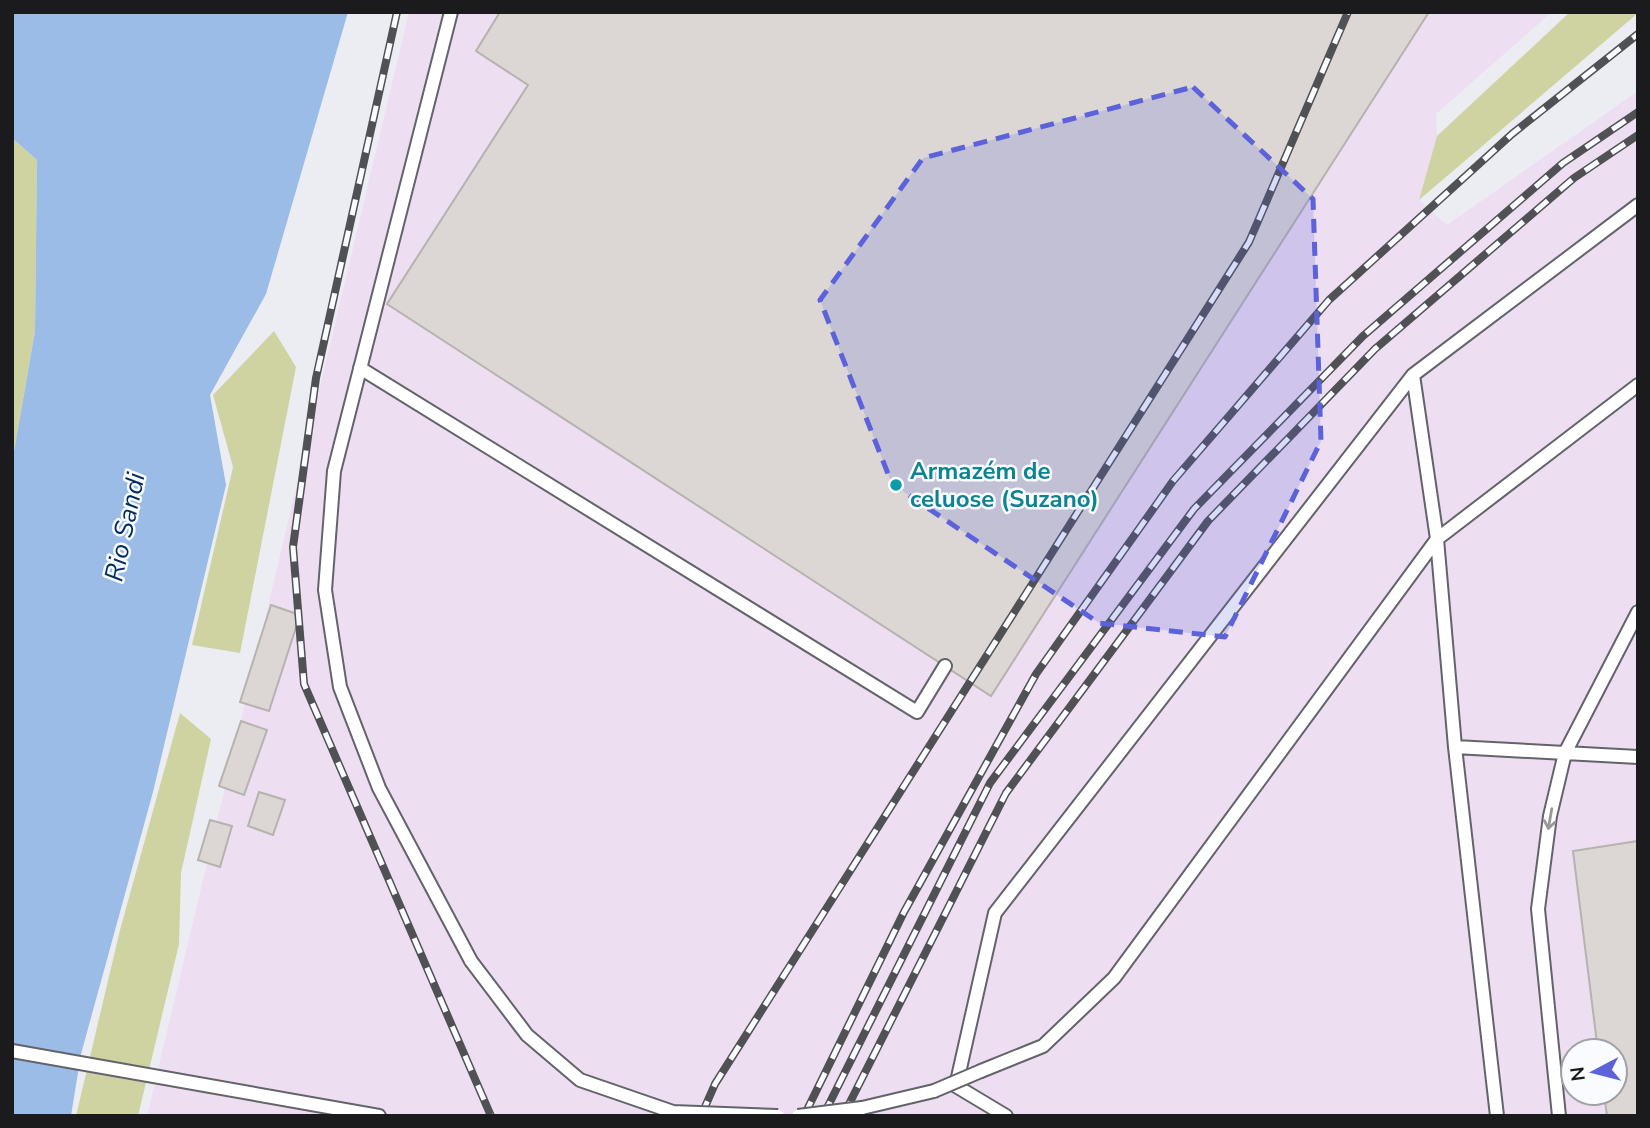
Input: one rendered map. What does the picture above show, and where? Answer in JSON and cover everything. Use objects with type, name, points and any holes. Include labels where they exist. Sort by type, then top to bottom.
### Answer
[{"type":"lane","points":[[451,12],[334,471],[325,590],[341,687],[379,788],[471,961],[527,1035],[580,1080],[673,1112],[778,1116]]},
{"type":"lane","points":[[1006,1116],[956,1086],[995,913],[1413,375],[1638,205]]},
{"type":"lane","points":[[360,368],[917,712],[946,666]]},
{"type":"lane","points":[[1413,375],[1437,539],[1455,747],[1497,1116]]},
{"type":"lane","points":[[798,1116],[862,1108],[926,1094],[1043,1046],[1114,978],[1437,539],[1638,385]]},
{"type":"lane","points":[[1559,1116],[1538,909],[1550,816],[1565,753],[1638,612]]},
{"type":"lane","points":[[1455,747],[1638,757]]},
{"type":"lane","points":[[12,1051],[379,1116]]},
{"type":"highlighted area","points":[[1193,87],[1313,199],[1321,441],[1225,637],[1099,623],[892,484],[820,300],[923,158]]},
{"type":"shaded area","points":[[409,12],[1552,12],[1436,114],[1437,136],[1419,200],[1447,225],[1638,91],[1638,1116],[147,1116]]},
{"type":"green space","points":[[1570,12],[1638,13],[1419,200],[1437,136]]},
{"type":"green space","points":[[12,138],[37,160],[35,331],[12,463]]},
{"type":"green space","points":[[274,331],[296,367],[240,653],[192,645],[233,467],[213,395]]},
{"type":"green space","points":[[180,713],[211,739],[181,873],[179,944],[138,1116],[76,1116],[120,930]]},
{"type":"water","name":"Rio Sandi","points":[[12,12],[348,12],[266,294],[210,395],[226,485],[153,792],[81,1054],[71,1116],[12,1116],[12,463],[35,331],[37,160],[12,138]]},
{"type":"building","name":"Armazém de celuose (Suzano)","points":[[500,12],[1429,12],[991,696],[387,304],[528,85],[476,51]]},
{"type":"building","points":[[271,605],[300,615],[269,711],[240,702]]},
{"type":"building","points":[[241,721],[267,730],[244,795],[219,786]]},
{"type":"building","points":[[259,792],[285,800],[273,835],[248,826]]},
{"type":"building","points":[[210,820],[232,826],[220,867],[198,860]]},
{"type":"building","points":[[1638,841],[1638,1116],[1607,1116],[1606,1107],[1629,1107],[1629,1037],[1596,1037],[1573,851]]},
{"type":"railway","points":[[397,12],[316,378],[293,547],[304,684],[491,1116]]},
{"type":"railway","points":[[701,1116],[715,1084],[1249,242],[1348,12]]},
{"type":"railway","points":[[804,1116],[904,912],[1036,674],[1173,481],[1329,300],[1512,134],[1638,34]]},
{"type":"railway","points":[[823,1116],[990,783],[1194,509],[1363,336],[1563,163],[1638,112]]},
{"type":"railway","points":[[843,1116],[1006,793],[1208,521],[1375,349],[1574,178],[1638,135]]},
{"type":"place","name":"Armazém de celuose (Suzano)","points":[[896,485]]}]
